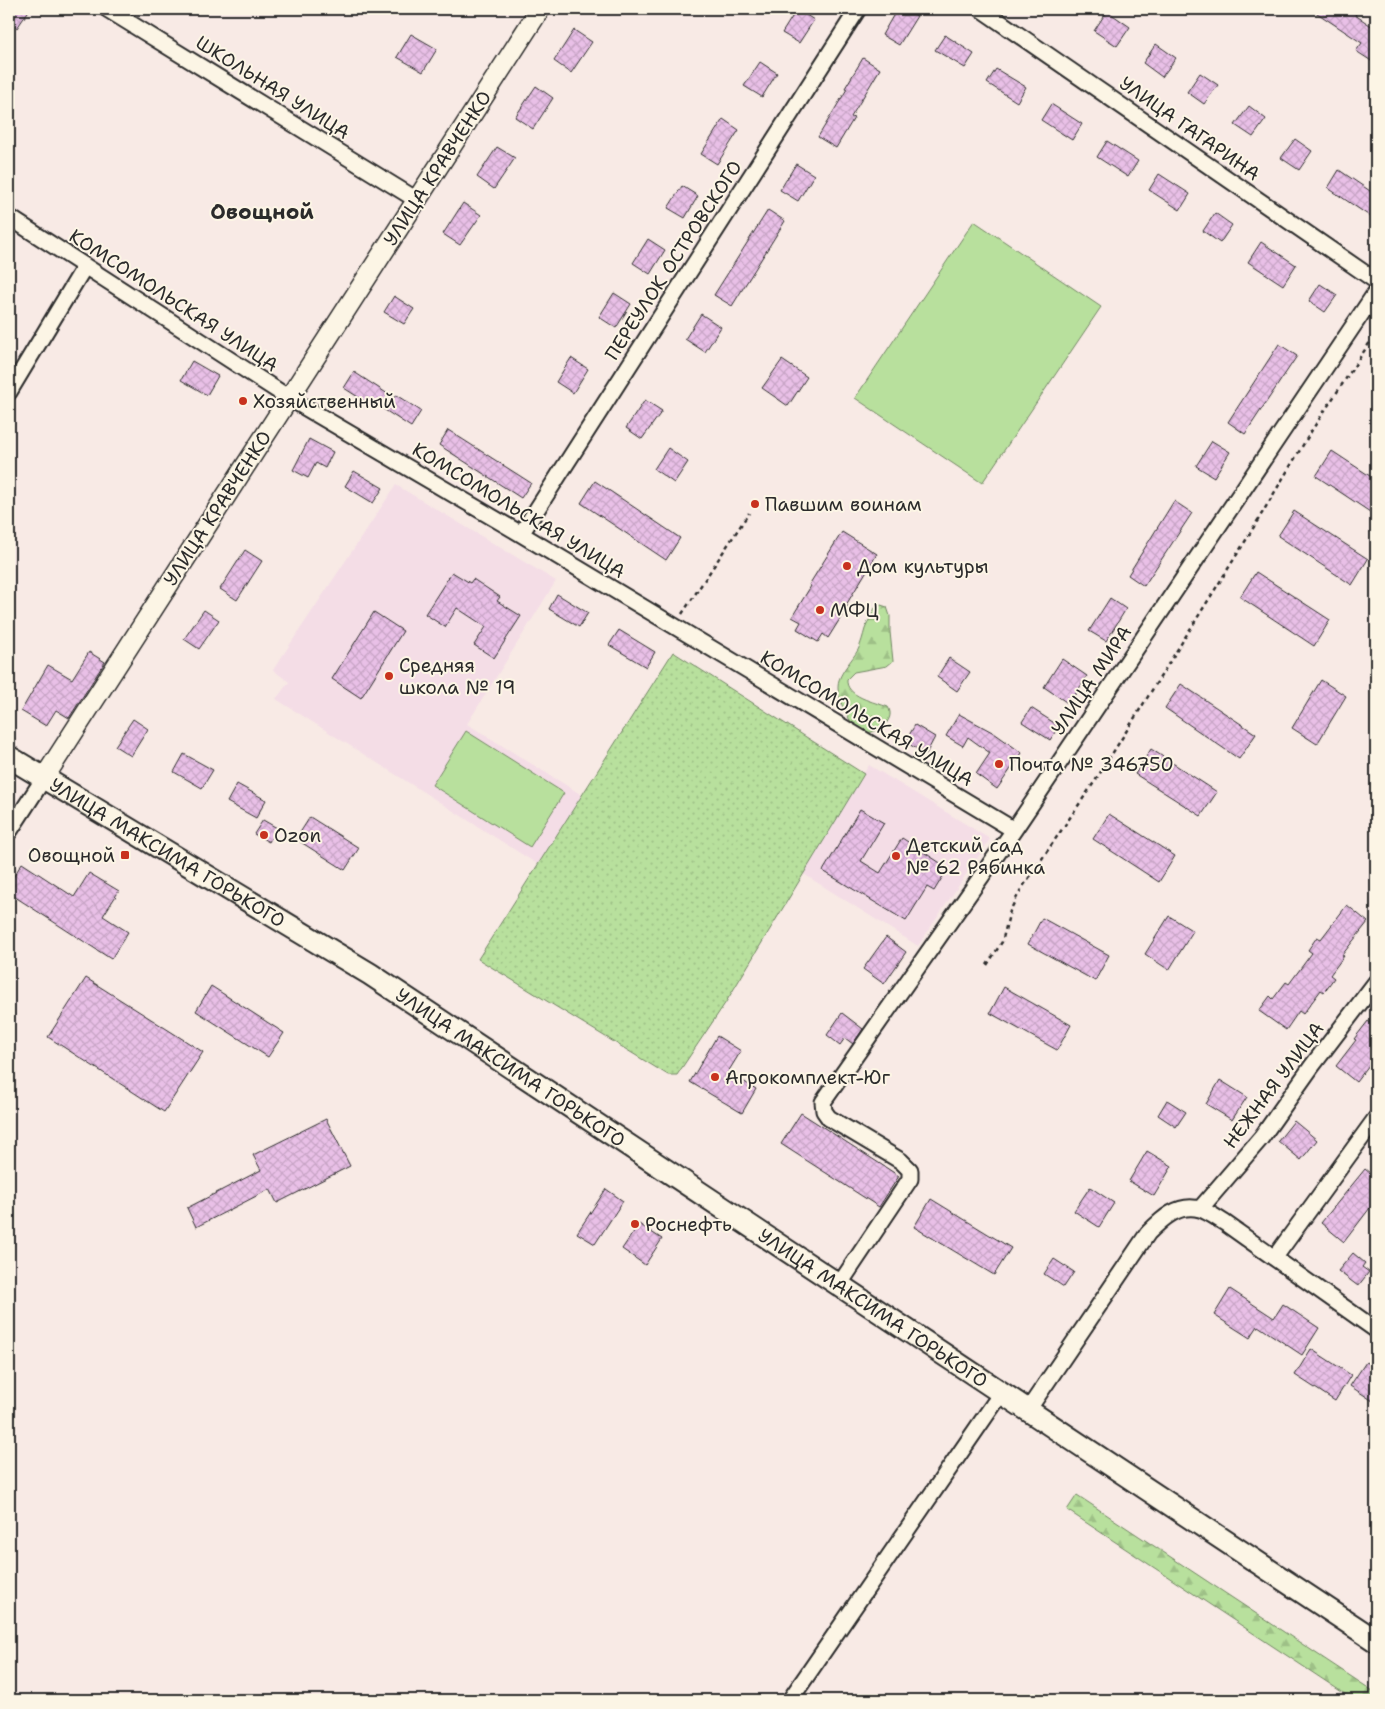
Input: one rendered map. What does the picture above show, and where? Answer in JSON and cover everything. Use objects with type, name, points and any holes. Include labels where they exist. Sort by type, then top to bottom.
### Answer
[{"type":"main road","name":"УЛИЦА МАКСИМА ГОРЬКОГО","points":[[9,758],[370,974],[1376,1641]]},
{"type":"street","name":"ШКОЛЬНАЯ УЛИЦА","points":[[107,9],[417,200]]},
{"type":"street","name":"УЛИЦА КРАВЧЕНКО","points":[[9,832],[540,9]]},
{"type":"street","name":"ПЕРЕУЛОК ОСТРОВСКОГО","points":[[521,534],[858,9]]},
{"type":"street","name":"УЛИЦА ГАГАРИНА","points":[[981,9],[1376,281]]},
{"type":"street","name":"КОМСОМОЛЬСКАЯ УЛИЦА","points":[[9,217],[289,398],[521,534],[1014,830]]},
{"type":"street","points":[[9,392],[85,266]]},
{"type":"street","name":"УЛИЦА МИРА","points":[[839,1285],[910,1179],[910,1170],[901,1161],[829,1118],[824,1111],[823,1102],[1014,830],[1376,292]]},
{"type":"street","name":"НЕЖНАЯ УЛИЦА","points":[[1200,1209],[1262,1138],[1312,1066],[1376,982]]},
{"type":"street","points":[[1275,1257],[1376,1118]]},
{"type":"street","points":[[1028,1410],[1148,1233],[1170,1213],[1182,1209],[1200,1209],[1225,1223],[1376,1329]]},
{"type":"street","points":[[790,1700],[1002,1392]]},
{"type":"path","points":[[987,965],[1002,942],[1010,911],[1020,891],[1097,778],[1246,540],[1312,430],[1376,333]]},
{"type":"path","points":[[674,626],[749,513]]},
{"type":"shaded area","name":"Средняя школа № 19","points":[[396,485],[556,581],[467,724],[582,795],[539,865],[276,699],[289,682],[273,670]]},
{"type":"shaded area","name":"Детский сад № 62 Рябинка","points":[[869,765],[990,839],[918,946],[802,873]]},
{"type":"green space","points":[[974,221],[1101,307],[982,483],[855,398]]},
{"type":"green space","points":[[881,605],[887,607],[890,616],[893,661],[887,666],[854,672],[847,679],[851,690],[856,694],[869,701],[888,707],[890,711],[889,719],[884,726],[876,731],[866,732],[856,727],[849,719],[841,702],[838,685],[843,672],[858,650],[866,626],[875,608]]},
{"type":"green space","points":[[673,652],[864,774],[726,1002],[677,1075],[668,1075],[478,959]]},
{"type":"green space","points":[[466,731],[564,793],[530,847],[432,785]]},
{"type":"green space","points":[[1077,1495],[1376,1693],[1376,1700],[1354,1700],[1067,1510]]},
{"type":"building","points":[[9,9],[30,9],[17,28],[9,22]]},
{"type":"building","points":[[797,9],[814,20],[799,43],[782,33]]},
{"type":"building","points":[[897,9],[905,9],[917,16],[899,45],[882,35]]},
{"type":"building","points":[[1311,9],[1360,9],[1355,15],[1376,29],[1376,64],[1356,51],[1362,43]]},
{"type":"building","points":[[1107,11],[1130,27],[1117,46],[1094,31]]},
{"type":"building","points":[[574,30],[592,42],[571,73],[554,61]]},
{"type":"building","points":[[411,34],[437,49],[423,72],[397,57]]},
{"type":"building","points":[[945,35],[974,54],[965,68],[935,50]]},
{"type":"building","points":[[1156,44],[1176,58],[1162,77],[1143,63]]},
{"type":"building","points":[[863,58],[880,69],[851,117],[854,118],[836,148],[818,137]]},
{"type":"building","points":[[760,62],[777,73],[762,97],[744,86]]},
{"type":"building","points":[[996,69],[1026,87],[1017,102],[987,83]]},
{"type":"building","points":[[1200,73],[1218,85],[1204,104],[1187,92]]},
{"type":"building","points":[[536,86],[553,98],[533,129],[515,117]]},
{"type":"building","points":[[1051,104],[1082,124],[1072,140],[1041,120]]},
{"type":"building","points":[[1249,106],[1266,119],[1253,137],[1235,125]]},
{"type":"building","points":[[723,119],[739,130],[717,164],[701,154]]},
{"type":"building","points":[[1295,139],[1312,151],[1299,170],[1281,158]]},
{"type":"building","points":[[1107,141],[1138,161],[1128,177],[1097,157]]},
{"type":"building","points":[[497,147],[515,158],[494,189],[477,177]]},
{"type":"building","points":[[796,164],[814,175],[798,201],[780,190]]},
{"type":"building","points":[[1339,170],[1376,195],[1376,209],[1371,217],[1328,188]]},
{"type":"building","points":[[1159,174],[1190,194],[1180,210],[1149,190]]},
{"type":"building","points":[[682,186],[698,196],[685,218],[668,208]]},
{"type":"building","points":[[463,203],[481,215],[460,245],[443,234]]},
{"type":"building","points":[[768,210],[785,221],[732,306],[714,295]]},
{"type":"building","points":[[1215,213],[1232,225],[1220,243],[1203,231]]},
{"type":"building","points":[[648,239],[665,250],[650,274],[633,263]]},
{"type":"building","points":[[1261,242],[1296,265],[1283,285],[1248,262]]},
{"type":"building","points":[[1320,284],[1337,295],[1325,312],[1309,301]]},
{"type":"building","points":[[614,293],[631,304],[616,328],[599,317]]},
{"type":"building","points":[[394,296],[414,309],[404,324],[384,312]]},
{"type":"building","points":[[701,314],[721,327],[705,352],[685,339]]},
{"type":"building","points":[[1279,344],[1297,356],[1245,434],[1228,422]]},
{"type":"building","points":[[571,358],[588,369],[573,393],[556,382]]},
{"type":"building","points":[[782,360],[807,377],[788,406],[762,388]]},
{"type":"building","points":[[192,361],[218,376],[207,395],[181,380]]},
{"type":"building","points":[[354,372],[394,398],[396,395],[421,411],[411,427],[371,401],[369,404],[344,388]]},
{"type":"building","points":[[645,400],[662,411],[642,439],[626,428]]},
{"type":"building","points":[[448,430],[531,483],[521,498],[439,445]]},
{"type":"building","points":[[309,439],[333,452],[325,468],[316,463],[308,478],[293,470]]},
{"type":"building","points":[[1212,441],[1230,452],[1214,477],[1196,466]]},
{"type":"building","points":[[668,448],[688,462],[674,483],[654,469]]},
{"type":"building","points":[[1332,451],[1376,480],[1376,516],[1316,476]]},
{"type":"building","points":[[354,471],[383,488],[373,503],[345,486]]},
{"type":"building","points":[[595,481],[680,538],[666,560],[581,503]]},
{"type":"building","points":[[1174,501],[1192,513],[1144,586],[1128,575]]},
{"type":"building","points":[[1294,511],[1368,559],[1352,585],[1278,536]]},
{"type":"building","points":[[842,532],[877,554],[828,638],[823,634],[818,642],[797,629],[801,622],[792,617],[811,586],[809,585]]},
{"type":"building","points":[[245,550],[262,561],[237,600],[220,589]]},
{"type":"building","points":[[452,572],[470,583],[473,579],[500,597],[497,601],[521,616],[494,658],[474,645],[486,627],[457,608],[445,627],[425,614]]},
{"type":"building","points":[[1256,572],[1330,620],[1314,646],[1240,597]]},
{"type":"building","points":[[557,594],[588,613],[579,627],[549,609]]},
{"type":"building","points":[[1110,598],[1126,609],[1106,641],[1089,631]]},
{"type":"building","points":[[204,610],[219,620],[199,649],[184,639]]},
{"type":"building","points":[[374,612],[403,631],[361,698],[332,679]]},
{"type":"building","points":[[619,630],[655,652],[646,667],[609,645]]},
{"type":"building","points":[[89,652],[105,662],[69,718],[56,710],[46,726],[21,711],[48,665],[72,679]]},
{"type":"building","points":[[949,658],[970,672],[957,691],[937,677]]},
{"type":"building","points":[[1062,659],[1087,676],[1069,704],[1044,687]]},
{"type":"building","points":[[1321,680],[1346,696],[1317,744],[1292,728]]},
{"type":"building","points":[[1181,684],[1256,734],[1239,759],[1165,708]]},
{"type":"building","points":[[1031,708],[1059,726],[1050,740],[1022,722]]},
{"type":"building","name":"Почта № 346750","points":[[959,714],[994,733],[1022,753],[997,789],[976,774],[990,753],[968,737],[963,746],[946,736]]},
{"type":"building","points":[[133,719],[148,729],[131,756],[115,746]]},
{"type":"building","points":[[915,725],[935,737],[926,754],[905,742]]},
{"type":"building","points":[[1151,749],[1217,792],[1201,816],[1135,774]]},
{"type":"building","points":[[184,754],[213,770],[202,788],[174,772]]},
{"type":"building","points":[[237,784],[266,800],[256,818],[227,802]]},
{"type":"building","points":[[860,809],[884,823],[861,861],[880,873],[902,838],[948,868],[934,891],[927,887],[906,921],[823,871]]},
{"type":"building","points":[[1109,814],[1175,856],[1159,882],[1093,839]]},
{"type":"building","points":[[310,817],[359,848],[345,870],[296,839]]},
{"type":"building","points":[[263,820],[277,828],[269,842],[254,834]]},
{"type":"building","points":[[22,863],[74,897],[89,873],[119,891],[103,916],[128,932],[111,959],[9,893],[9,884]]},
{"type":"building","points":[[1347,905],[1368,922],[1342,955],[1344,956],[1330,975],[1334,978],[1324,992],[1321,990],[1303,1014],[1299,1011],[1286,1030],[1259,1011],[1270,996],[1273,999],[1286,982],[1289,984],[1312,953],[1308,950],[1317,937],[1321,939]]},
{"type":"building","points":[[1169,916],[1193,931],[1169,970],[1145,954]]},
{"type":"building","points":[[1042,918],[1109,955],[1095,981],[1028,944]]},
{"type":"building","points":[[886,937],[906,952],[884,984],[863,969]]},
{"type":"building","points":[[86,978],[203,1052],[164,1112],[48,1037]]},
{"type":"building","points":[[211,986],[284,1033],[268,1057],[196,1011]]},
{"type":"building","points":[[1004,987],[1071,1025],[1057,1050],[990,1013]]},
{"type":"building","points":[[842,1013],[863,1029],[853,1044],[845,1038],[840,1045],[827,1035]]},
{"type":"building","points":[[1368,1021],[1376,1027],[1376,1056],[1356,1082],[1336,1066]]},
{"type":"building","name":"Агрокомплект-Юг","points":[[717,1036],[741,1051],[728,1072],[756,1089],[742,1113],[690,1082]]},
{"type":"building","points":[[1220,1080],[1247,1097],[1232,1120],[1206,1104]]},
{"type":"building","points":[[1167,1100],[1186,1112],[1176,1127],[1158,1115]]},
{"type":"building","points":[[801,1113],[899,1176],[879,1207],[781,1144]]},
{"type":"building","points":[[326,1119],[350,1166],[277,1203],[270,1189],[196,1227],[187,1208],[261,1170],[253,1155]]},
{"type":"building","points":[[1294,1121],[1317,1140],[1301,1160],[1278,1141]]},
{"type":"building","points":[[1147,1151],[1172,1166],[1154,1196],[1129,1181]]},
{"type":"building","points":[[1365,1169],[1376,1178],[1376,1200],[1344,1242],[1321,1223]]},
{"type":"building","points":[[1090,1187],[1114,1203],[1099,1227],[1074,1211]]},
{"type":"building","points":[[606,1189],[623,1201],[595,1244],[577,1233]]},
{"type":"building","points":[[931,1199],[1011,1248],[994,1275],[914,1227]]},
{"type":"building","points":[[639,1224],[662,1239],[645,1265],[622,1249]]},
{"type":"building","points":[[1353,1253],[1365,1263],[1362,1267],[1369,1272],[1358,1286],[1338,1271]]},
{"type":"building","points":[[1054,1259],[1074,1272],[1064,1287],[1044,1274]]},
{"type":"building","points":[[1230,1289],[1274,1318],[1283,1304],[1319,1328],[1302,1355],[1258,1326],[1250,1338],[1214,1315]]},
{"type":"building","points":[[1311,1349],[1351,1375],[1335,1401],[1295,1375]]},
{"type":"building","points":[[1366,1362],[1376,1369],[1376,1403],[1350,1386]]},
{"type":"place","name":"Хозяйственный","points":[[243,401]]},
{"type":"place","name":"Павшим воинам","points":[[755,504]]},
{"type":"place","name":"Дом культуры","points":[[847,566]]},
{"type":"place","name":"МФЦ","points":[[820,610]]},
{"type":"place","name":"Средняя школа № 19","points":[[389,676]]},
{"type":"place","name":"Почта № 346750","points":[[999,764]]},
{"type":"place","name":"Ozon","points":[[264,835]]},
{"type":"place","name":"Овощной","points":[[125,855]]},
{"type":"place","name":"Детский сад № 62 Рябинка","points":[[896,856]]},
{"type":"place","name":"Агрокомплект-Юг","points":[[715,1077]]},
{"type":"place","name":"Роснефть","points":[[635,1224]]},
{"type":"district","name":"Овощной","points":[[262,212]]}]
